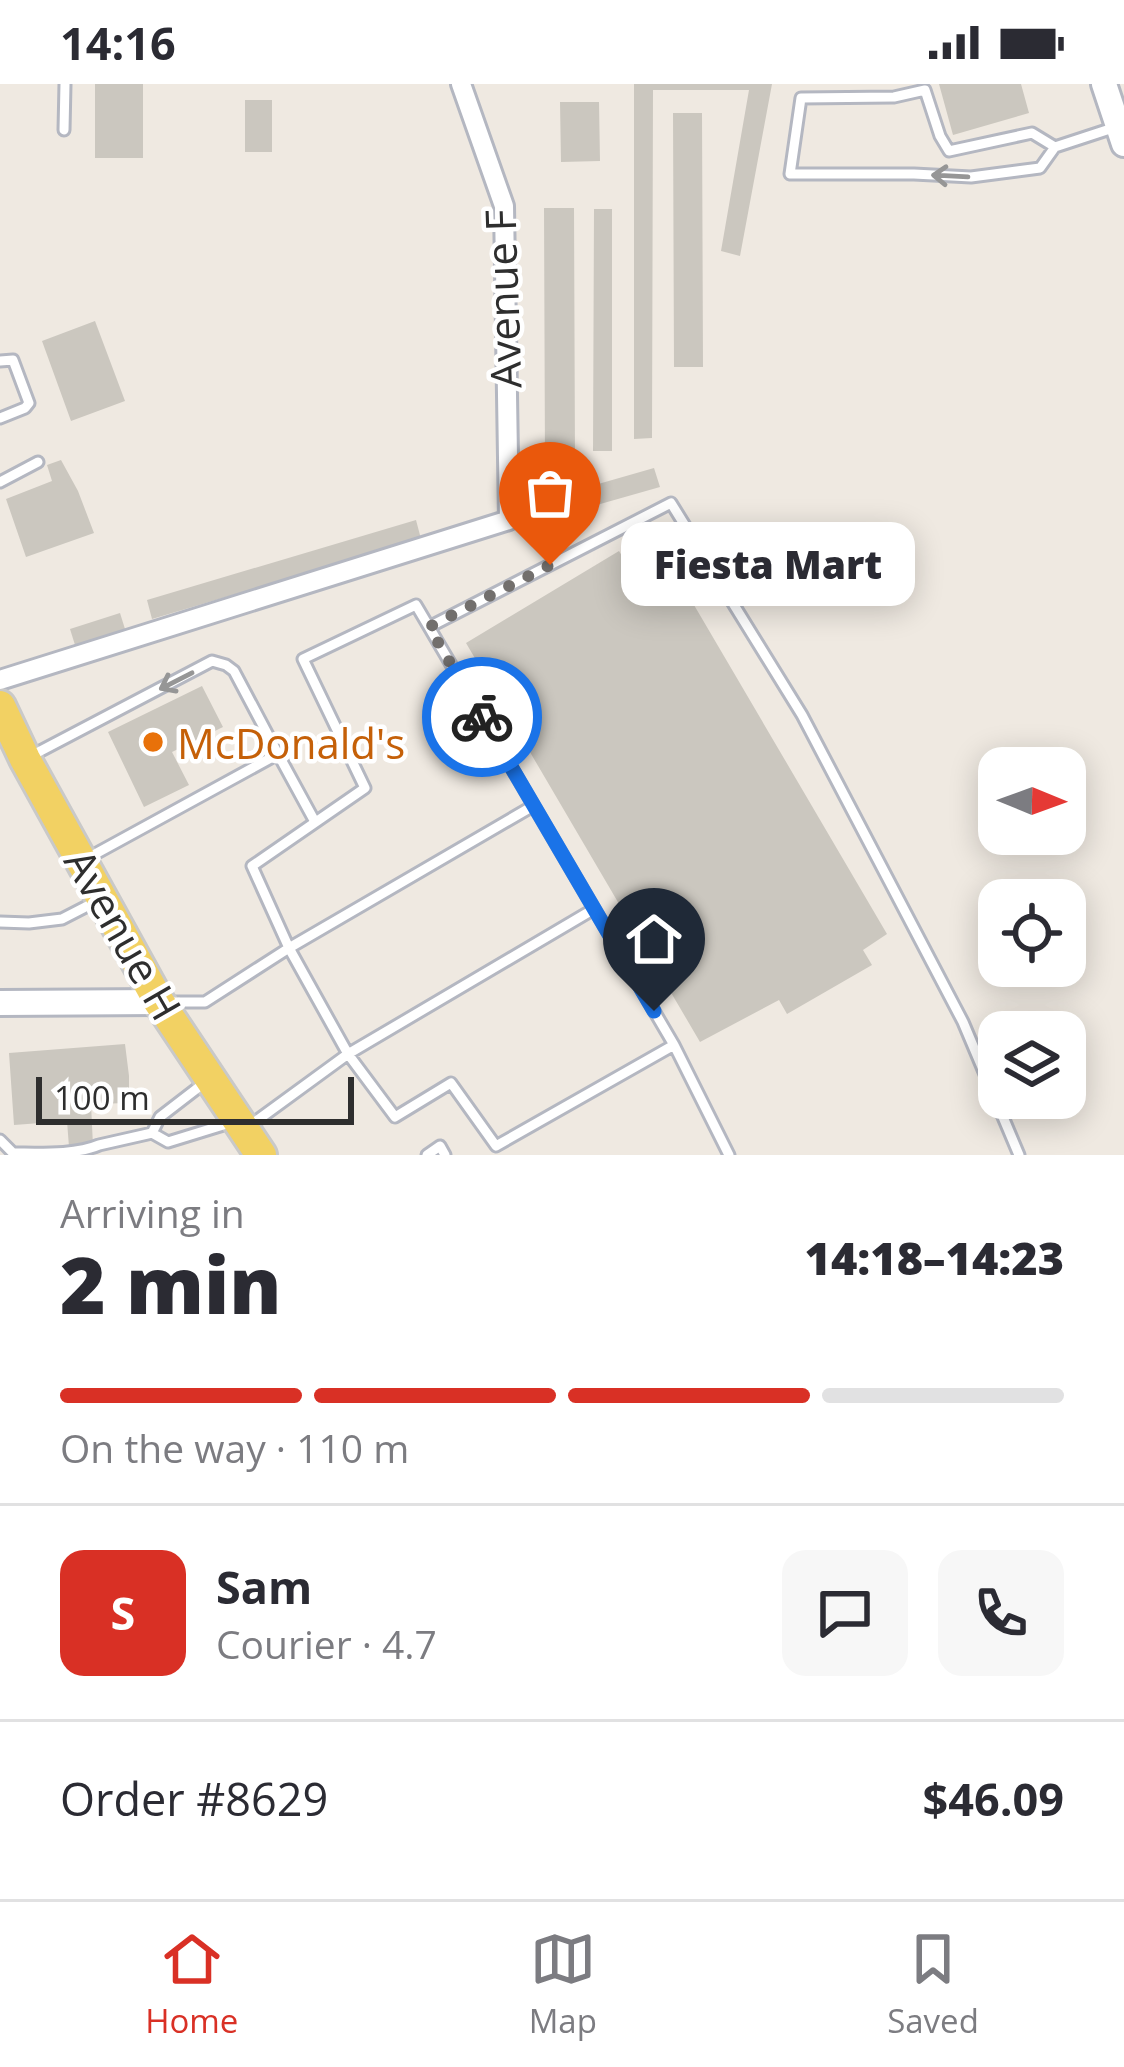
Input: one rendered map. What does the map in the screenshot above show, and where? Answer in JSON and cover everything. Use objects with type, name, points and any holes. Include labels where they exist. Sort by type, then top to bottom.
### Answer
[{"type":"main road","name":"Avenue H","points":[[0,706],[12,759],[82,862],[159,1002],[248,1135]]},
{"type":"street","name":"Avenue F","points":[[0,680],[509,520],[503,206],[461,84]]},
{"type":"street","points":[[1104,84],[1121,135]]},
{"type":"street","points":[[0,1003],[159,1002]]},
{"type":"lane","points":[[64,130],[65,84]]},
{"type":"lane","points":[[1055,147],[1040,168],[971,177],[790,174],[801,98],[894,97],[925,89],[949,151],[1032,134],[1055,147],[1121,135]]},
{"type":"lane","points":[[0,361],[13,360],[29,403],[0,418]]},
{"type":"lane","points":[[0,482],[38,462]]},
{"type":"lane","points":[[429,627],[671,503],[802,715],[964,1022],[1018,1155]]},
{"type":"lane","points":[[674,1045],[496,1146],[451,1083],[394,1117],[348,1054],[289,948],[252,866],[365,788],[303,659],[416,605],[674,1045],[729,1155]]},
{"type":"lane","points":[[12,759],[212,662],[234,671],[314,820]]},
{"type":"lane","points":[[82,862],[278,754]]},
{"type":"lane","points":[[159,1002],[205,1002],[533,806]]},
{"type":"lane","points":[[0,922],[62,919],[102,898]]},
{"type":"lane","points":[[0,1140],[13,1153],[74,1152],[152,1133],[167,1142],[248,1135],[348,1054],[594,909]]},
{"type":"lane","points":[[152,1133],[160,1117],[211,1078]]},
{"type":"lane","points":[[427,1155],[440,1146],[445,1155]]},
{"type":"building","points":[[95,84],[143,84],[143,158],[95,158]]},
{"type":"building","points":[[634,84],[772,84],[740,256],[721,251],[749,90],[653,90],[652,438],[634,439]]},
{"type":"building","points":[[939,84],[1021,84],[1029,113],[953,135]]},
{"type":"building","points":[[245,100],[272,100],[272,152],[245,152]]},
{"type":"building","points":[[560,102],[599,102],[600,161],[561,162]]},
{"type":"building","points":[[673,113],[702,113],[703,367],[674,367]]},
{"type":"building","points":[[544,208],[574,208],[575,462],[545,462]]},
{"type":"building","points":[[594,209],[612,209],[612,451],[593,451]]},
{"type":"building","points":[[95,321],[125,401],[71,421],[42,341]]},
{"type":"building","points":[[61,460],[94,533],[26,557],[6,499],[52,481],[47,465]]},
{"type":"building","points":[[654,468],[660,487],[530,524],[525,505]]},
{"type":"building","points":[[416,520],[421,539],[152,619],[147,600]]},
{"type":"building","points":[[619,551],[633,574],[650,563],[656,573],[663,569],[670,580],[677,576],[887,934],[863,950],[872,965],[787,1014],[779,1000],[700,1042],[466,643]]},
{"type":"building","points":[[120,613],[125,629],[75,645],[70,629]]},
{"type":"building","name":"McDonald's","points":[[202,686],[223,727],[172,752],[189,785],[144,807],[108,732]]},
{"type":"building","points":[[125,1044],[129,1103],[91,1104],[93,1146],[69,1147],[67,1121],[14,1125],[9,1053]]},
{"type":"way so far","points":[[482,717],[429,627],[550,565]]},
{"type":"place","name":"Fiesta Mart","points":[[550,565]]},
{"type":"place","name":"McDonald's","points":[[153,742]]},
{"type":"route","points":[[482,717],[654,1011]]}]
